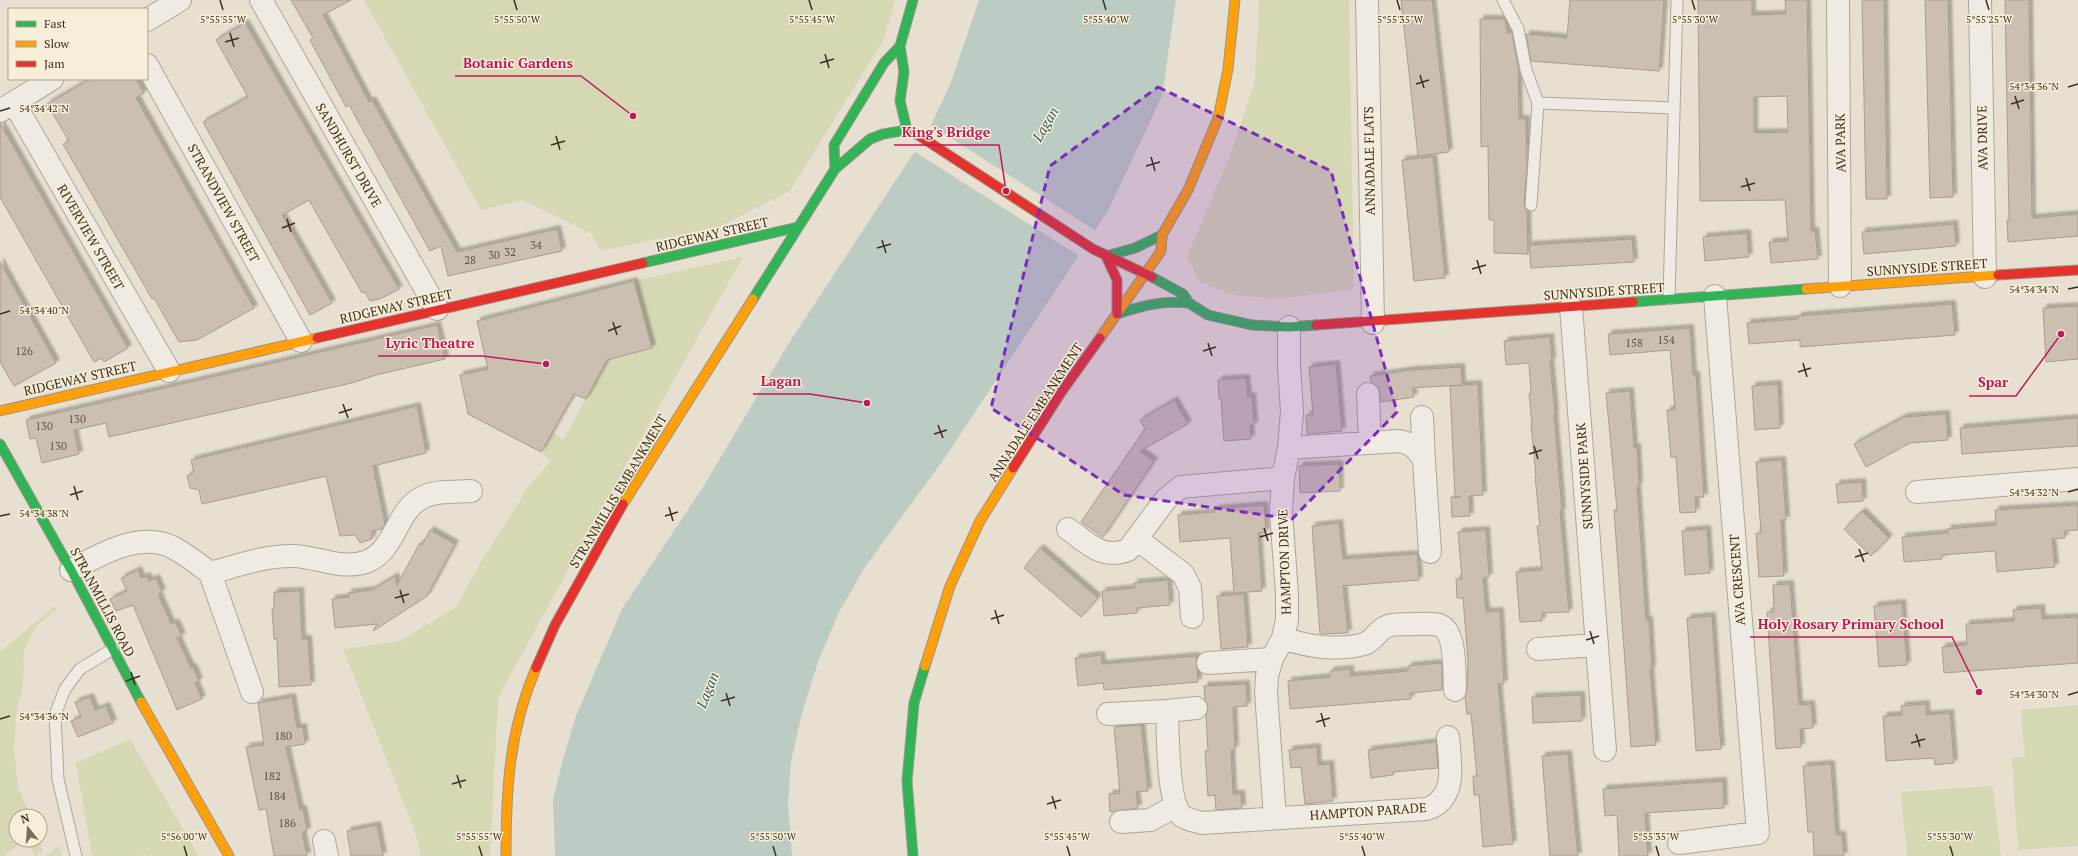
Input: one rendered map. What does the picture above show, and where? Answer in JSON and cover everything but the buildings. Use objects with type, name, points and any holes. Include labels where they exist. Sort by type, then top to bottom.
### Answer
[{"type":"street","points":[[148,19],[180,0]]},
{"type":"street","name":"SANDHURST DRIVE","points":[[261,0],[438,310]]},
{"type":"street","points":[[907,130],[902,115],[900,101],[904,72],[900,46],[913,0]]},
{"type":"street","name":"ANNADALE EMBANKMENT","points":[[913,856],[907,782],[914,703],[934,632],[950,586],[980,522],[1060,394],[1161,251],[1162,235],[1188,190],[1218,118],[1228,69],[1235,0]]},
{"type":"street","name":"ANNADALE FLATS","points":[[1367,0],[1373,323]]},
{"type":"street","name":"AVA PARK","points":[[1838,0],[1840,286]]},
{"type":"street","name":"AVA DRIVE","points":[[1980,0],[1985,277]]},
{"type":"street","points":[[835,169],[834,145],[884,64],[900,46]]},
{"type":"street","name":"STRANDVIEW STREET","points":[[148,68],[301,341]]},
{"type":"street","points":[[7,107],[50,80]]},
{"type":"street","name":"RIVERVIEW STREET","points":[[7,107],[169,371]]},
{"type":"street","name":"SUNNYSIDE STREET","points":[[907,130],[918,135],[1093,249],[1146,274],[1183,294],[1189,303],[1208,315],[1252,325],[1289,328],[1373,323],[1571,306],[2078,270]]},
{"type":"street","name":"STRANMILLIS EMBANKMENT","points":[[506,856],[506,801],[514,734],[529,685],[555,625],[624,503],[835,169],[842,165],[869,139],[907,130]]},
{"type":"street","name":"RIDGEWAY STREET","points":[[0,411],[798,227]]},
{"type":"street","points":[[1162,235],[1141,247],[1120,254],[1106,256],[1117,280],[1117,314],[1157,302],[1171,301],[1189,303]]},
{"type":"street","name":"AVA CRESCENT","points":[[1679,843],[1758,833],[1715,296]]},
{"type":"street","name":"SUNNYSIDE PARK","points":[[1571,306],[1605,750]]},
{"type":"street","name":"HAMPTON DRIVE","points":[[1275,818],[1266,692],[1272,659],[1284,638],[1287,620],[1287,594],[1281,512],[1283,478],[1289,448],[1292,411],[1288,367],[1289,328]]},
{"type":"street","points":[[1368,394],[1370,443]]},
{"type":"street","points":[[1422,417],[1430,552]]},
{"type":"street","points":[[1289,448],[1399,441],[1409,442],[1418,450],[1424,460]]},
{"type":"street","name":"STRANMILLIS ROAD","points":[[0,444],[71,570],[146,710],[229,856]]},
{"type":"street","points":[[1068,529],[1098,550],[1108,554],[1118,554],[1128,550],[1138,540],[1166,499],[1181,487],[1283,478]]},
{"type":"street","points":[[1917,492],[2078,479]]},
{"type":"street","points":[[210,573],[271,558],[293,556],[316,558],[338,565],[353,565],[369,560],[385,548],[405,513],[413,503],[424,496],[447,492],[471,491]]},
{"type":"street","points":[[1138,540],[1183,574],[1190,588],[1192,617]]},
{"type":"street","points":[[71,570],[108,551],[131,544],[153,542],[171,546],[210,573],[252,692]]},
{"type":"street","points":[[1284,638],[1299,644],[1318,647],[1344,646],[1365,644],[1388,626],[1430,624],[1441,626],[1448,632],[1452,641],[1455,690]]},
{"type":"street","points":[[1538,649],[1597,644]]},
{"type":"street","points":[[1208,663],[1272,659]]},
{"type":"street","points":[[1108,714],[1196,708]]},
{"type":"street","points":[[1120,822],[1150,820],[1176,806],[1172,796],[1167,711]]},
{"type":"street","name":"HAMPTON PARADE","points":[[1176,806],[1182,815],[1191,821],[1202,823],[1427,808],[1435,806],[1444,798],[1449,785],[1451,772],[1448,737]]},
{"type":"lane","points":[[1503,0],[1518,29],[1526,70],[1538,103],[1531,205]]},
{"type":"lane","points":[[1669,299],[1677,0]]},
{"type":"lane","points":[[1538,103],[1674,108]]},
{"type":"lane","points":[[76,856],[58,779],[55,715],[65,688],[80,669],[114,649]]},
{"type":"highlighted area","points":[[1158,87],[1331,171],[1397,412],[1292,519],[1124,495],[991,408],[1050,166]]},
{"type":"green space","points":[[364,0],[895,0],[883,41],[790,191],[718,227],[600,251],[592,234],[522,200],[481,210]]},
{"type":"green space","points":[[1259,0],[1349,0],[1354,289],[1280,299],[1234,295],[1200,282],[1187,257],[1230,156],[1255,81]]},
{"type":"green space","points":[[743,257],[602,508],[498,698],[490,856],[421,856],[414,829],[343,649],[400,641],[456,607],[479,565],[529,486],[551,461],[541,452],[552,431],[563,440],[607,360],[652,348],[634,281]]},
{"type":"green space","points":[[54,607],[58,608],[35,627],[24,651],[23,686],[17,707],[14,748],[18,788],[27,808],[8,808],[8,848],[14,848],[4,856],[0,856],[0,652]]},
{"type":"green space","points":[[2078,705],[2078,846],[2018,850],[2012,758],[2025,757],[2021,710]]},
{"type":"green space","points":[[130,739],[199,856],[147,856],[145,854],[142,856],[92,856],[76,763]]},
{"type":"green space","points":[[1993,786],[2001,856],[1907,856],[1901,792]]},
{"type":"green space","points":[[59,846],[62,856],[46,856]]},
{"type":"green space","points":[[30,848],[42,848],[43,851],[36,856]]},
{"type":"water","name":"Lagan","points":[[979,0],[1176,0],[1162,96],[1109,209],[944,459],[865,567],[839,612],[818,662],[802,713],[791,762],[788,803],[792,856],[555,856],[553,799],[563,759],[576,716],[622,609],[703,487],[787,346],[930,128],[951,82]]},
{"type":"pier","points":[[929,124],[1096,231],[1079,256],[912,150]]},
{"type":"traffic: fast","points":[[835,169],[834,145],[884,63],[900,46],[913,0]]},
{"type":"traffic: fast","points":[[900,46],[904,72],[900,101],[907,130]]},
{"type":"traffic: fast","points":[[753,299],[835,169],[870,139],[883,134],[907,130]]},
{"type":"traffic: fast","points":[[643,263],[798,227]]},
{"type":"traffic: fast","points":[[1106,256],[1135,248],[1162,235]]},
{"type":"traffic: fast","points":[[1152,277],[1183,294],[1189,303],[1208,315],[1252,325],[1289,327],[1316,325]]},
{"type":"traffic: fast","points":[[1633,302],[1806,289]]},
{"type":"traffic: fast","points":[[1117,314],[1152,304],[1170,302],[1189,303]]},
{"type":"traffic: fast","points":[[0,444],[71,570],[141,702]]},
{"type":"traffic: fast","points":[[913,856],[907,781],[914,703],[925,666]]},
{"type":"traffic: slow","points":[[1100,338],[1161,251],[1162,235],[1188,190],[1218,118],[1228,69],[1235,0]]},
{"type":"traffic: slow","points":[[1806,289],[1998,275]]},
{"type":"traffic: slow","points":[[623,504],[753,299]]},
{"type":"traffic: slow","points":[[0,411],[317,338]]},
{"type":"traffic: slow","points":[[925,666],[950,586],[980,521],[1013,468]]},
{"type":"traffic: slow","points":[[506,856],[508,784],[511,760],[520,715],[536,668]]},
{"type":"traffic: slow","points":[[141,702],[229,856]]},
{"type":"traffic: jam","points":[[907,130],[918,135],[1093,249],[1152,277]]},
{"type":"traffic: jam","points":[[1106,256],[1117,280],[1117,314]]},
{"type":"traffic: jam","points":[[317,338],[643,263]]},
{"type":"traffic: jam","points":[[1998,275],[2078,270]]},
{"type":"traffic: jam","points":[[1316,325],[1633,302]]},
{"type":"traffic: jam","points":[[1013,468],[1060,394],[1100,338]]},
{"type":"traffic: jam","points":[[536,668],[555,625],[623,504]]},
{"type":"place","name":"Botanic Gardens","points":[[633,116]]},
{"type":"place","name":"King's Bridge","points":[[1006,191]]},
{"type":"place","name":"Spar","points":[[2061,334]]},
{"type":"place","name":"Lyric Theatre","points":[[546,364]]},
{"type":"place","name":"Lagan","points":[[867,403]]},
{"type":"place","name":"Holy Rosary Primary School","points":[[1979,692]]}]
